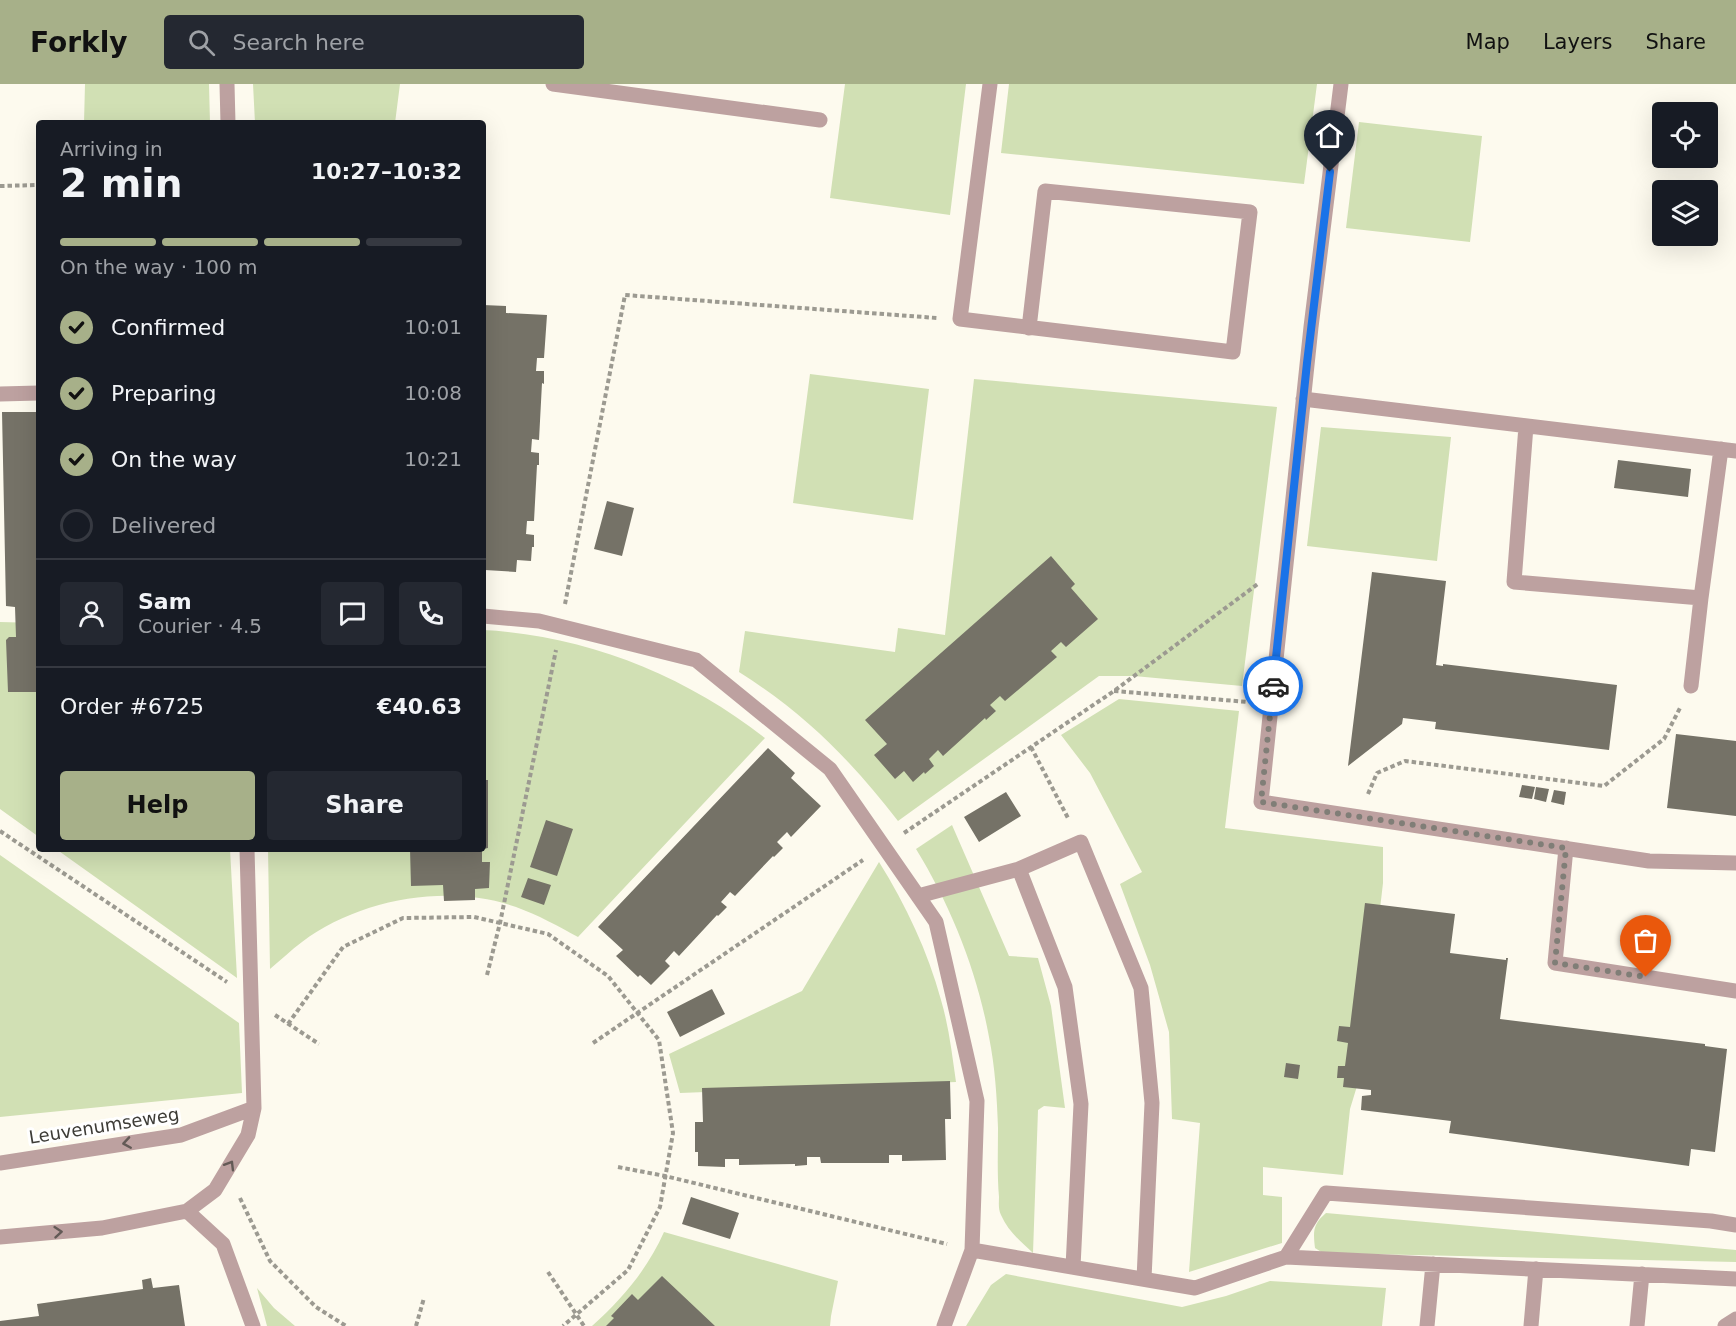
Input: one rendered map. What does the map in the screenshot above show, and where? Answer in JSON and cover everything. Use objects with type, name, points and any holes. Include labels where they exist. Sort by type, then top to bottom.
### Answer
[{"type":"lane","points":[[227,84],[228,120]]},
{"type":"lane","points":[[553,84],[820,120]]},
{"type":"lane","points":[[990,84],[960,319],[1029,328],[1233,352],[1250,212],[1045,191],[1029,328]]},
{"type":"lane","points":[[1341,84],[1303,399],[1261,802],[1649,861],[1736,863]]},
{"type":"lane","points":[[0,393],[36,393]]},
{"type":"lane","points":[[1303,399],[1728,450],[1701,598],[1691,686]]},
{"type":"lane","points":[[1526,426],[1514,582],[1701,598]]},
{"type":"lane","points":[[486,616],[539,621],[696,660],[830,769],[936,922],[977,1101],[972,1250],[944,1326]]},
{"type":"lane","points":[[918,897],[1019,869],[1081,842],[1141,988],[1152,1103],[1144,1279]]},
{"type":"lane","points":[[1566,848],[1555,963],[1736,991]]},
{"type":"lane","points":[[0,1237],[102,1228],[186,1211],[215,1190],[248,1135],[254,1108],[247,852]]},
{"type":"lane","points":[[1019,869],[1065,987],[1081,1104],[1073,1267]]},
{"type":"lane","name":"Leuvenumseweg","points":[[0,1163],[181,1135],[254,1108]]},
{"type":"lane","points":[[1286,1257],[1326,1193],[1711,1221],[1736,1225]]},
{"type":"lane","points":[[186,1211],[223,1244],[253,1326]]},
{"type":"lane","points":[[972,1250],[1195,1288],[1286,1257],[1736,1279]]},
{"type":"lane","points":[[1427,1326],[1433,1264]]},
{"type":"lane","points":[[1531,1326],[1536,1269]]},
{"type":"lane","points":[[1637,1326],[1642,1274]]},
{"type":"lane","points":[[1725,1326],[1736,1319]]},
{"type":"path","points":[[0,186],[36,185]]},
{"type":"path","points":[[487,975],[500,923],[561,626],[625,295],[960,319]]},
{"type":"path","points":[[593,1042],[1114,691],[1286,563]]},
{"type":"path","points":[[1358,817],[1377,773],[1405,761],[1604,786],[1664,739],[1691,686]]},
{"type":"path","points":[[1114,691],[1271,704]]},
{"type":"path","points":[[1031,747],[1081,842]]},
{"type":"path","points":[[0,831],[319,1044]]},
{"type":"path","points":[[288,1024],[343,947],[404,918],[474,917],[548,934],[608,976],[658,1040],[673,1133],[660,1207],[628,1270],[563,1326]]},
{"type":"path","points":[[618,1167],[665,1176],[972,1250]]},
{"type":"path","points":[[227,1170],[270,1261],[316,1308],[346,1326]]},
{"type":"path","points":[[548,1272],[584,1326]]},
{"type":"path","points":[[416,1326],[424,1298]]},
{"type":"green space","points":[[85,84],[209,84],[210,120],[84,120]]},
{"type":"green space","points":[[253,84],[400,84],[395,120],[255,120]]},
{"type":"green space","points":[[845,84],[966,84],[950,215],[830,198]]},
{"type":"green space","points":[[1009,84],[1317,84],[1304,184],[1001,153]]},
{"type":"green space","points":[[1359,122],[1482,136],[1470,242],[1346,228]]},
{"type":"green space","points":[[810,374],[929,389],[913,520],[793,503]]},
{"type":"green space","points":[[974,379],[1277,407],[1242,686],[1134,676],[1099,676],[898,821],[862,777],[806,721],[739,672],[745,631],[895,652],[898,628],[945,635]]},
{"type":"green space","points":[[1321,427],[1451,437],[1437,561],[1307,546]]},
{"type":"green space","points":[[0,622],[36,623],[36,835],[0,809]]},
{"type":"green space","points":[[486,630],[521,633],[559,640],[632,662],[702,695],[765,738],[578,937],[516,907],[462,896],[433,896],[405,899],[350,915],[302,942],[270,969],[268,852],[486,852]]},
{"type":"green space","points":[[1119,699],[1239,711],[1225,828],[1383,847],[1383,883],[1361,1073],[1350,1109],[1343,1175],[1263,1167],[1263,1195],[1282,1197],[1282,1243],[1189,1272],[1200,1123],[1172,1119],[1169,1032],[1150,965],[1120,884],[1142,872],[1090,773],[1061,735]]},
{"type":"green space","points":[[952,825],[1009,956],[1038,958],[1051,1006],[1065,1108],[1044,1106],[1038,1110],[1033,1253],[1011,1231],[1000,1213],[996,1093],[993,1060],[984,1012],[970,964],[951,916],[916,849]]},
{"type":"green space","points":[[60,852],[230,852],[237,978]]},
{"type":"green space","points":[[0,855],[239,1023],[242,1093],[0,1117]]},
{"type":"green space","points":[[879,862],[907,912],[930,964],[946,1020],[956,1082],[680,1093],[669,1054],[802,991]]},
{"type":"green space","points":[[1326,1213],[1736,1250],[1736,1262],[1323,1253],[1315,1248],[1314,1232],[1316,1224]]},
{"type":"green space","points":[[664,1232],[838,1281],[830,1326],[592,1326],[633,1283],[650,1259]]},
{"type":"green space","points":[[1006,1274],[1182,1307],[1226,1296],[1270,1281],[1386,1288],[1382,1326],[966,1326],[991,1285]]},
{"type":"green space","points":[[257,1288],[274,1308],[295,1326],[267,1326]]},
{"type":"building","points":[[486,305],[506,306],[506,313],[547,315],[544,358],[537,358],[536,371],[544,371],[544,384],[542,383],[539,440],[532,439],[531,452],[539,453],[534,521],[527,521],[526,534],[534,535],[534,547],[532,547],[531,561],[517,560],[516,572],[486,570]]},
{"type":"building","points":[[2,412],[36,412],[36,692],[8,692],[6,640],[9,637],[16,637],[15,607],[6,606]]},
{"type":"building","points":[[1618,460],[1691,469],[1688,497],[1614,488]]},
{"type":"building","points":[[607,501],[634,508],[622,556],[594,549]]},
{"type":"building","points":[[1051,556],[1075,584],[1071,588],[1098,619],[1066,647],[1061,642],[1051,651],[1057,657],[1005,701],[1000,696],[990,705],[996,711],[943,756],[938,750],[929,759],[934,766],[925,774],[924,772],[913,782],[904,771],[895,779],[874,755],[887,744],[865,720]]},
{"type":"building","points":[[1372,572],[1446,581],[1436,665],[1617,685],[1609,750],[1435,729],[1436,722],[1403,718],[1402,724],[1348,766]]},
{"type":"building","points":[[1676,734],[1736,741],[1736,816],[1667,808]]},
{"type":"building","points":[[768,748],[795,773],[791,778],[821,806],[791,837],[787,832],[777,842],[783,848],[735,896],[730,892],[721,902],[727,907],[679,956],[674,951],[665,961],[670,966],[651,985],[640,975],[638,977],[616,956],[623,950],[598,927]]},
{"type":"building","points":[[486,780],[488,780],[488,848],[486,848]]},
{"type":"building","points":[[1522,785],[1535,787],[1532,799],[1519,797]]},
{"type":"building","points":[[1536,787],[1549,789],[1546,802],[1534,799]]},
{"type":"building","points":[[1554,790],[1566,792],[1564,805],[1551,802]]},
{"type":"building","points":[[1006,792],[1021,816],[979,842],[964,817]]},
{"type":"building","points":[[546,820],[573,829],[557,876],[530,867]]},
{"type":"building","points":[[410,852],[482,852],[482,862],[490,862],[489,888],[475,889],[475,900],[444,901],[443,885],[411,886]]},
{"type":"building","points":[[528,878],[551,885],[544,905],[521,897]]},
{"type":"building","points":[[1365,903],[1455,914],[1450,953],[1506,960],[1508,958],[1500,1019],[1705,1044],[1705,1046],[1727,1049],[1715,1152],[1691,1149],[1689,1166],[1449,1133],[1451,1121],[1361,1110],[1362,1096],[1371,1095],[1371,1090],[1343,1087],[1344,1078],[1337,1078],[1338,1066],[1345,1066],[1348,1043],[1337,1041],[1339,1026],[1350,1027]]},
{"type":"building","points":[[712,989],[725,1014],[680,1037],[667,1012]]},
{"type":"building","points":[[1286,1063],[1300,1065],[1298,1079],[1284,1077]]},
{"type":"building","points":[[950,1081],[951,1119],[945,1119],[946,1160],[902,1161],[902,1155],[889,1155],[889,1163],[821,1163],[820,1157],[807,1157],[807,1165],[795,1166],[795,1164],[739,1165],[739,1159],[725,1159],[725,1167],[698,1166],[698,1152],[695,1152],[695,1122],[703,1122],[702,1088]]},
{"type":"building","points":[[691,1197],[739,1213],[730,1239],[682,1224]]},
{"type":"building","points":[[662,1276],[715,1326],[606,1326],[614,1318],[611,1316],[632,1294],[638,1300]]},
{"type":"building","points":[[151,1278],[153,1288],[179,1285],[185,1326],[0,1326],[0,1321],[39,1316],[37,1304],[143,1289],[142,1280]]},
{"type":"way so far","points":[[1273,686],[1261,802],[1566,848],[1555,963],[1646,977]]},
{"type":"route","points":[[1273,686],[1307,363],[1330,172]]}]
